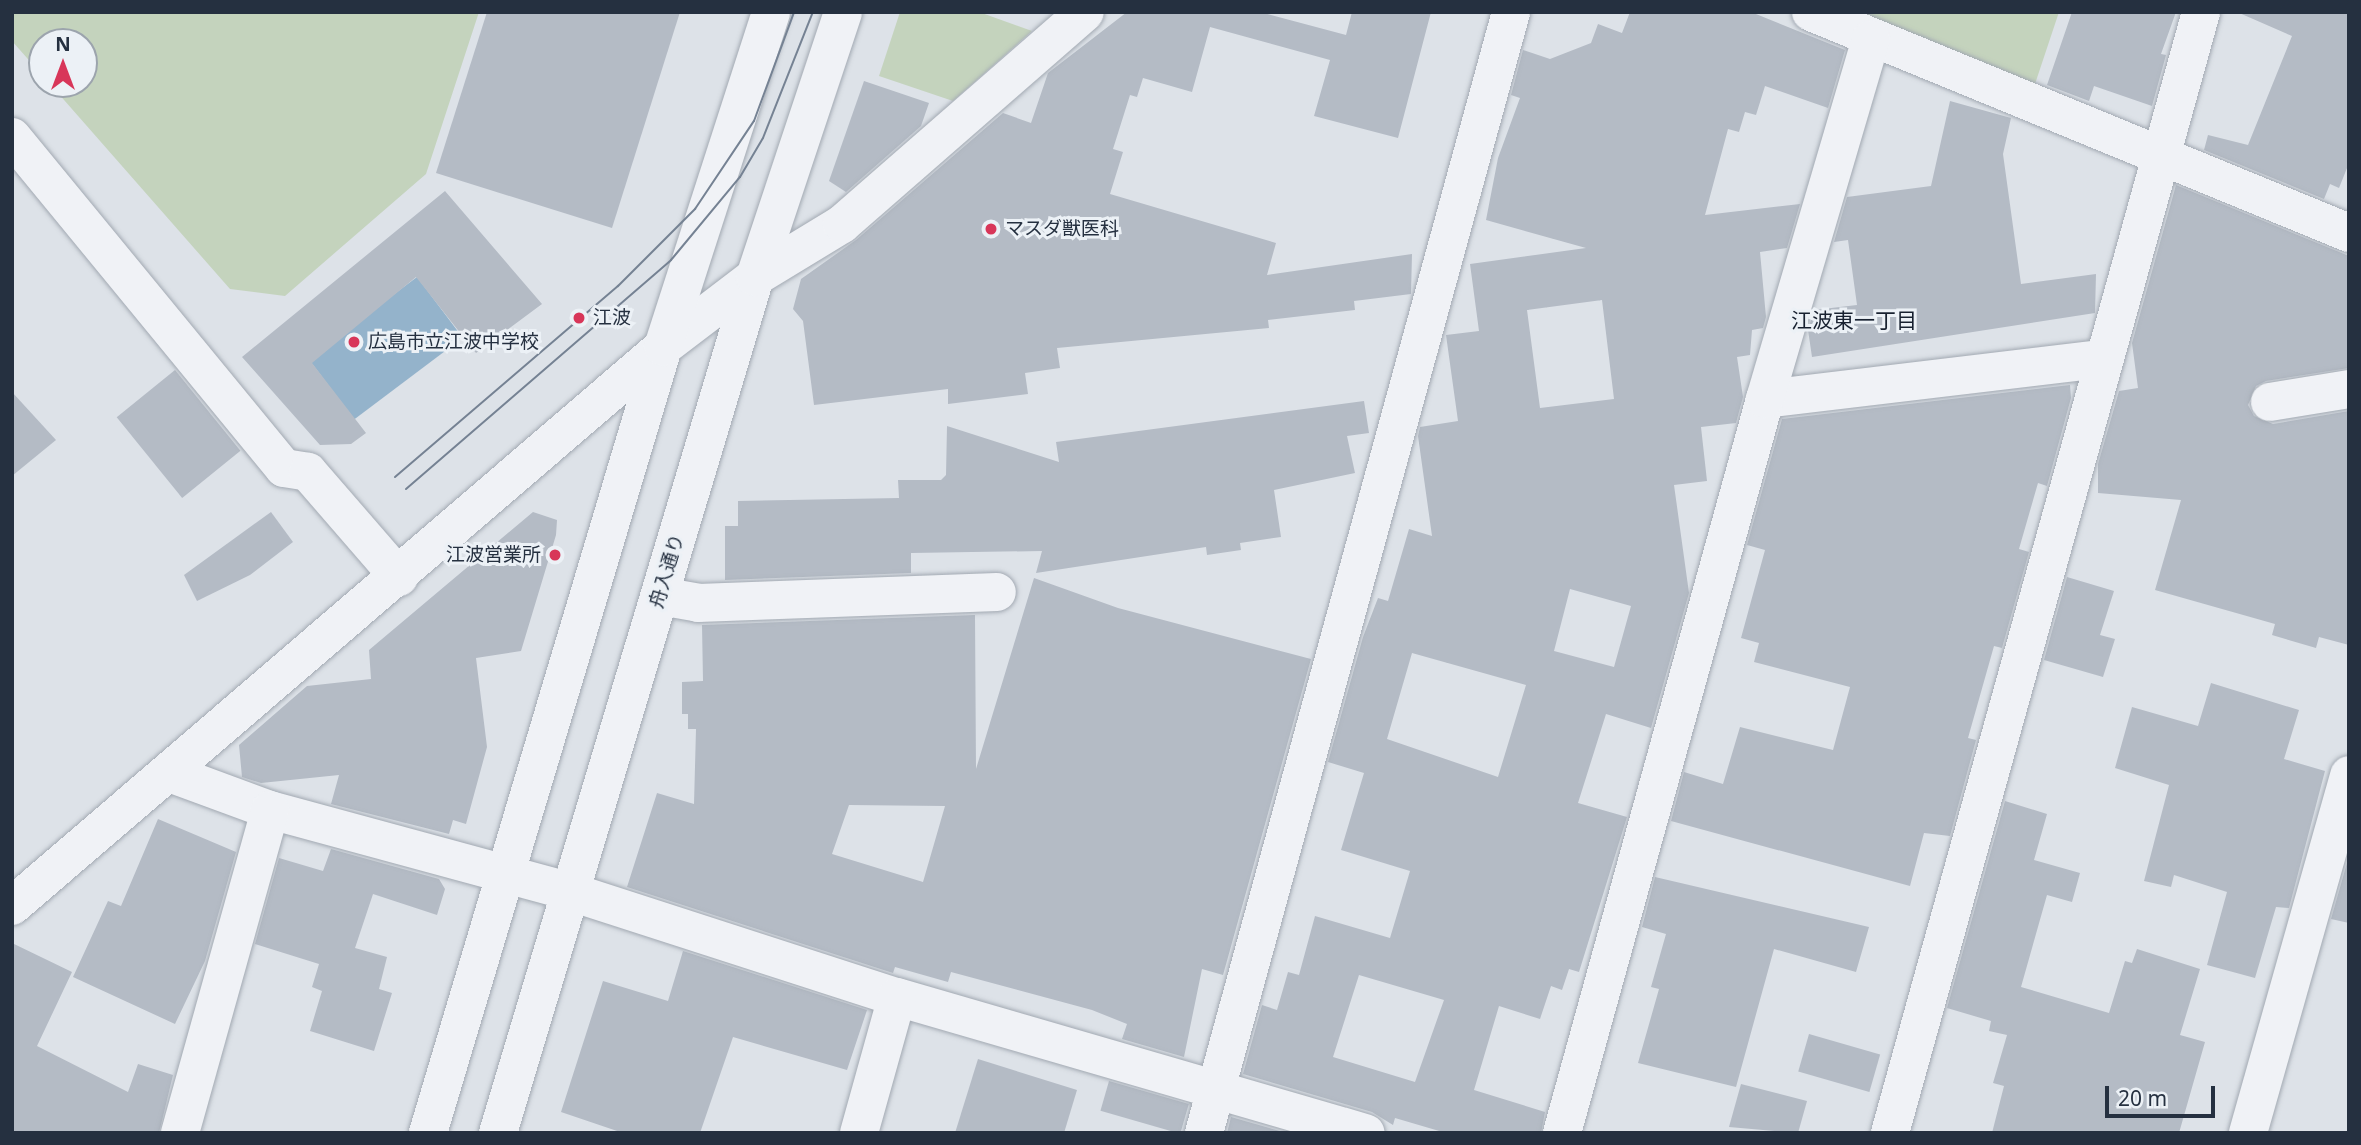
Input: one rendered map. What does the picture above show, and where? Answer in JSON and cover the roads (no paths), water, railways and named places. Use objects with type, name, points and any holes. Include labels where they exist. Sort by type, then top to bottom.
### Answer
[{"type":"street","points":[[428,1133],[663,346],[771,12]]},
{"type":"street","name":"舟入通り","points":[[498,1133],[755,277],[843,12]]},
{"type":"street","points":[[12,906],[172,774],[663,346],[755,277],[842,224],[1085,12]]},
{"type":"street","points":[[1204,1133],[1511,12]]},
{"type":"street","points":[[1811,12],[2156,158],[2349,233]]},
{"type":"street","points":[[1890,1133],[2156,158],[2201,12]]},
{"type":"street","points":[[1562,1133],[1765,399],[1871,39]]},
{"type":"street","points":[[12,137],[284,468],[308,472],[399,577]]},
{"type":"street","points":[[1765,399],[2102,359]]},
{"type":"street","points":[[2270,402],[2349,389]]},
{"type":"street","points":[[660,596],[698,603],[997,592]]},
{"type":"street","points":[[172,774],[270,810],[506,873],[897,997],[1366,1133]]},
{"type":"street","points":[[2248,1133],[2349,775]]},
{"type":"street","points":[[180,1133],[270,810]]},
{"type":"street","points":[[859,1133],[897,997]]},
{"type":"water","points":[[417,277],[463,338],[354,420],[308,359]]},
{"type":"tram line","points":[[395,477],[618,286],[695,209],[754,121],[794,12]]},
{"type":"tram line","points":[[406,489],[671,260],[740,177],[763,138],[813,12]]},
{"type":"place","name":"マスダ獣医科","points":[[991,229]]},
{"type":"place","name":"江波","points":[[579,318]]},
{"type":"place","name":"広島市立江波中学校","points":[[354,342]]},
{"type":"place","name":"江波営業所","points":[[555,555]]},
{"type":"district","name":"江波東一丁目","points":[[1854,320]]}]
